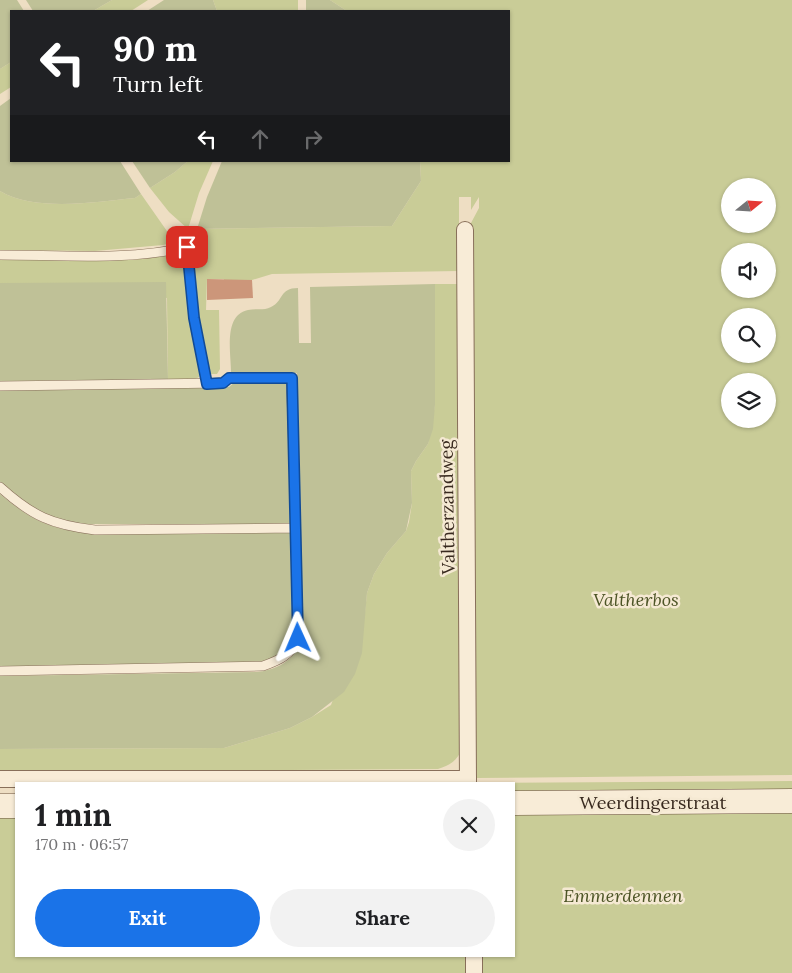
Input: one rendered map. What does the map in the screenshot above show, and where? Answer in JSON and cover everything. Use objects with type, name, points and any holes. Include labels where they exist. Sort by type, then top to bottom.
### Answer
[{"type":"main road","name":"Weerdingerstraat","points":[[515,804],[792,801]]},
{"type":"main road","points":[[0,806],[15,806]]},
{"type":"street","name":"Valtherzandweg","points":[[464,230],[468,781]]},
{"type":"street","points":[[0,779],[468,781]]},
{"type":"street","points":[[474,957],[474,973]]},
{"type":"lane","points":[[0,255],[109,255],[169,251],[187,247],[194,318],[207,384]]},
{"type":"lane","points":[[0,386],[207,384],[223,383],[229,378],[292,378],[298,638],[294,647],[281,659],[264,666],[0,671]]},
{"type":"lane","points":[[0,487],[27,510],[48,521],[79,528],[296,528]]},
{"type":"green space","points":[[0,0],[17,0],[23,10],[10,10],[10,63],[0,69]]},
{"type":"green space","points":[[26,0],[112,0],[95,10],[32,10]]},
{"type":"green space","points":[[112,0],[148,0],[133,10],[95,10]]},
{"type":"green space","points":[[164,0],[213,0],[217,10],[149,10]]},
{"type":"green space","points":[[213,0],[298,0],[298,10],[217,10]]},
{"type":"green space","points":[[306,0],[330,0],[345,10],[306,10]]},
{"type":"green space","name":"Valtherbos","points":[[330,0],[792,0],[792,775],[476,778],[473,771],[471,223],[479,208],[479,197],[471,210],[471,197],[459,197],[459,271],[272,274],[252,280],[227,280],[225,298],[224,279],[207,279],[206,310],[219,310],[220,369],[217,374],[210,374],[196,302],[193,265],[197,229],[392,226],[421,181],[420,162],[510,162],[510,10],[345,10]]},
{"type":"green space","points":[[10,63],[10,88],[0,94],[0,69]]},
{"type":"green space","points":[[10,99],[10,162],[121,162],[141,194],[135,198],[66,204],[30,202],[0,191],[0,106]]},
{"type":"green space","points":[[133,162],[187,162],[175,172],[150,188]]},
{"type":"green space","points":[[187,162],[213,162],[199,193],[188,229],[169,212],[150,188]]},
{"type":"green space","points":[[222,162],[420,162],[421,181],[392,226],[197,229],[207,197]]},
{"type":"green space","points":[[0,191],[30,202],[66,204],[135,198],[141,194],[170,238],[167,244],[163,245],[95,251],[0,250]]},
{"type":"green space","points":[[172,255],[185,258],[190,319],[200,372],[199,377],[193,380],[168,380],[167,298],[0,283],[0,260],[132,260]]},
{"type":"green space","points":[[166,282],[168,380],[0,381],[0,283]]},
{"type":"green space","points":[[435,284],[457,284],[460,753],[456,759],[438,769],[0,772],[0,749],[224,748],[290,728],[331,705],[365,612],[367,593],[374,574],[387,553],[406,531],[409,522],[412,503],[411,471],[428,444],[435,405]]},
{"type":"green space","points":[[435,284],[435,405],[433,429],[428,444],[411,471],[412,503],[406,531],[387,553],[374,574],[367,593],[362,653],[355,674],[344,692],[312,717],[290,728],[224,748],[0,749],[0,676],[257,672],[277,667],[291,658],[299,644],[303,624],[297,373],[231,372],[230,336],[235,319],[240,313],[248,310],[271,307],[278,302],[285,292],[298,288],[299,343],[311,343],[310,287]]},
{"type":"green space","points":[[235,382],[286,382],[289,384],[290,524],[77,524],[49,517],[29,506],[0,482],[0,389],[229,387]]},
{"type":"green space","points":[[0,494],[22,511],[41,522],[63,529],[90,533],[292,531],[294,635],[292,641],[282,652],[263,662],[0,667]]},
{"type":"green space","points":[[792,781],[792,790],[515,792],[515,783]]},
{"type":"green space","name":"Emmerdennen","points":[[792,811],[792,973],[0,973],[0,816],[15,816],[15,957],[515,957],[515,813]]},
{"type":"building","points":[[207,279],[252,280],[253,298],[207,300]]},
{"type":"route","points":[[187,247],[194,318],[207,384],[223,383],[229,378],[292,378],[298,638]]}]
